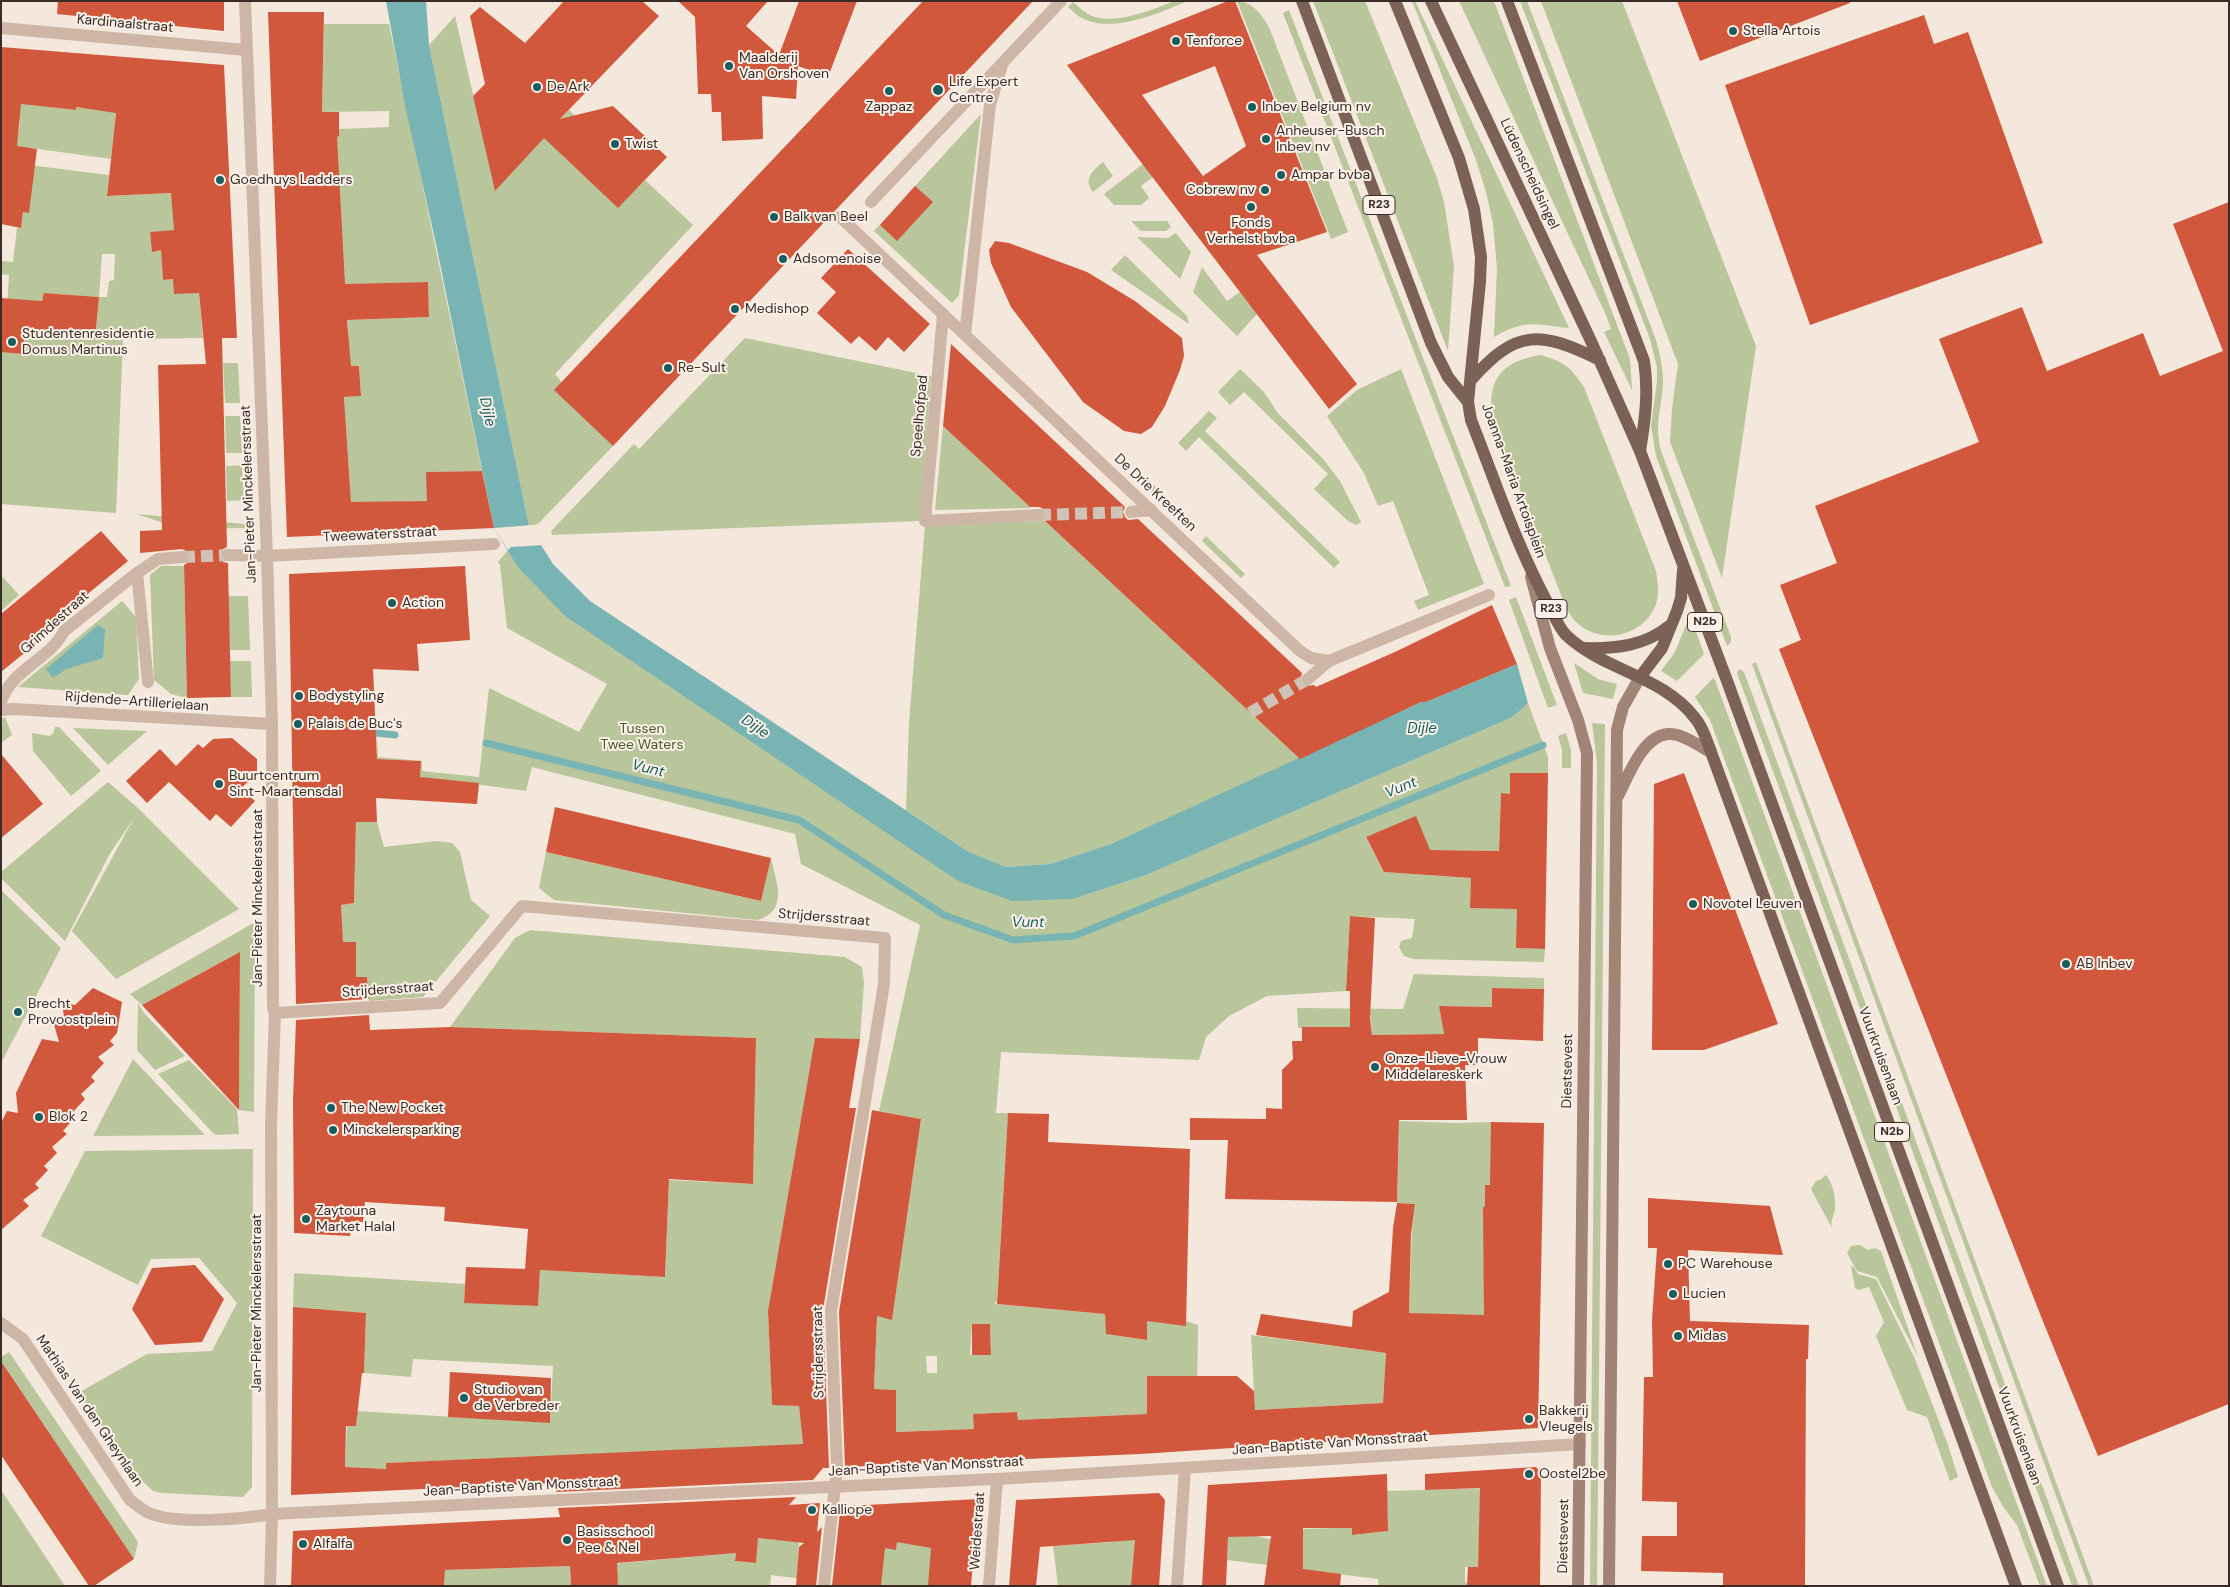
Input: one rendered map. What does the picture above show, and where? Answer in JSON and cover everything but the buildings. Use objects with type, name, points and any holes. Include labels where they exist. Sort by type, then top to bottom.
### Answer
[{"type":"main road","name":"R23","points":[[1302,1],[1431,343],[1448,376],[1468,402]]},
{"type":"main road","name":"R23","points":[[1395,1],[1459,158],[1474,209],[1481,257],[1471,380]]},
{"type":"main road","name":"Lüdenscheidsingel","points":[[1431,1],[1600,360]]},
{"type":"main road","points":[[1507,1],[1644,361],[1647,381],[1647,404],[1640,451]]},
{"type":"main road","points":[[1471,380],[1488,360],[1513,345],[1531,339],[1544,338],[1573,347],[1600,360],[1640,451],[1683,565],[1681,598],[1662,648],[1640,677],[1623,707],[1617,730],[1609,1586]]},
{"type":"main road","name":"Joanna-Maria Artoisplein","points":[[1471,380],[1468,402],[1471,420],[1528,565],[1564,633],[1582,648],[1607,663],[1640,677]]},
{"type":"main road","name":"Diestsevest","points":[[1528,565],[1550,648],[1578,720],[1587,753],[1578,1586]]},
{"type":"main road","name":"Vuurkruisenlaan","points":[[1683,565],[2058,1586]]},
{"type":"main road","points":[[1582,648],[1610,649],[1636,643],[1655,637],[1670,626]]},
{"type":"main road","name":"N2b","points":[[1640,677],[1657,685],[1681,702],[1697,719],[1712,752],[2016,1586]]},
{"type":"main road","points":[[1615,800],[1641,750],[1660,737],[1668,734],[1687,739],[1712,752]]},
{"type":"street","name":"Jan-Pieter Minckelersstraat","points":[[245,1],[272,724],[273,998],[275,1013],[271,1124],[272,1514],[270,1586]]},
{"type":"street","points":[[871,202],[1061,1]]},
{"type":"street","name":"Kardinaalstraat","points":[[1,28],[246,50]]},
{"type":"street","points":[[965,335],[990,105],[1003,62]]},
{"type":"street","name":"De Drie Kreeften","points":[[840,217],[1300,651],[1311,658],[1329,661]]},
{"type":"street","name":"Speelhofpad","points":[[943,314],[925,521],[1039,516]]},
{"type":"street","points":[[1131,512],[1151,510]]},
{"type":"street","name":"Tweewatersstraat","points":[[267,556],[494,544]]},
{"type":"street","points":[[228,555],[267,556]]},
{"type":"street","name":"Grimdestraat","points":[[1,702],[18,674],[58,643],[64,631],[136,573],[158,559],[183,557]]},
{"type":"street","points":[[136,573],[148,682]]},
{"type":"street","points":[[1308,679],[1329,661],[1489,595]]},
{"type":"street","name":"Rijdende-Artillerielaan","points":[[1,710],[272,724]]},
{"type":"street","name":"Strijdersstraat","points":[[275,1013],[440,1003],[522,906],[885,938],[884,984],[831,1311],[836,1487],[824,1586]]},
{"type":"street","name":"Mathias Van den Gheynlaan","points":[[1,1322],[23,1340],[130,1500],[139,1507],[147,1512],[165,1517],[233,1520],[272,1514]]},
{"type":"street","name":"Jean-Baptiste Van Monsstraat","points":[[272,1514],[997,1479],[1580,1444]]},
{"type":"street","points":[[1177,1586],[1185,1468]]},
{"type":"street","name":"Weidestraat","points":[[989,1586],[997,1479]]},
{"type":"green space","points":[[1174,1],[1188,1],[1135,20],[1106,24],[1092,22],[1078,16],[1068,7],[1073,2],[1088,14],[1097,18],[1108,19],[1131,16]]},
{"type":"green space","points":[[1237,1],[1252,7],[1260,14],[1269,27],[1348,232],[1331,239]]},
{"type":"green space","points":[[1313,1],[1365,1],[1437,178],[1444,202],[1454,266],[1448,351]]},
{"type":"green space","points":[[1412,1],[1415,1],[1569,328],[1531,324],[1515,327],[1494,337],[1497,269],[1493,223],[1486,192],[1476,160]]},
{"type":"green space","points":[[1459,1],[1494,1],[1630,359],[1632,390],[1604,332],[1611,329],[1606,315]]},
{"type":"green space","points":[[1520,1],[1527,1],[1656,340],[1663,377],[1658,423],[1661,451],[1731,637],[1731,642],[1727,646],[1656,456],[1651,426],[1657,367],[1650,339]]},
{"type":"green space","points":[[1541,1],[1622,1],[1756,346],[1722,578],[1670,442],[1678,364]]},
{"type":"green space","points":[[1289,10],[1511,586],[1505,587],[1283,13]]},
{"type":"green space","points":[[455,16],[495,190],[569,110],[590,130],[564,157],[618,207],[645,180],[693,225],[555,374],[613,446],[538,524],[529,526],[429,45]]},
{"type":"green space","points":[[324,24],[389,24],[482,471],[427,472],[427,501],[351,503],[344,397],[361,396],[359,366],[338,366],[336,339],[349,338],[347,320],[429,317],[428,282],[325,285],[320,137],[339,136],[339,129],[389,127],[389,111],[322,112]]},
{"type":"green space","points":[[5,92],[30,105],[75,110],[76,107],[116,112],[111,159],[31,148],[29,165],[109,175],[107,196],[171,193],[182,230],[150,233],[152,251],[161,250],[163,280],[173,279],[199,293],[203,338],[123,339],[116,513],[1,504],[1,352],[22,354],[25,332],[95,339],[99,297],[44,293],[42,301],[7,307],[9,275],[1,274],[1,261],[13,262],[17,228],[21,228],[23,212],[29,213],[29,202],[24,182],[11,154],[9,144],[9,134],[18,135],[20,121],[1,118]],"holes":[[[102,254],[115,254],[114,280],[109,281],[107,297],[99,297]]]},
{"type":"green space","points":[[981,114],[959,295],[952,303],[874,231]]},
{"type":"green space","points":[[1103,162],[1113,176],[1093,192],[1089,183],[1090,175]]},
{"type":"green space","points":[[1143,164],[1153,177],[1141,186],[1149,198],[1141,205],[1114,205],[1104,194]]},
{"type":"green space","points":[[1131,221],[1167,221],[1171,227],[1166,231],[1141,231]]},
{"type":"green space","points":[[1176,233],[1191,252],[1180,279],[1137,237],[1168,238]]},
{"type":"green space","points":[[1125,255],[1187,316],[1189,324],[1111,270]]},
{"type":"green space","points":[[1202,267],[1227,301],[1240,292],[1257,314],[1237,336],[1193,292]]},
{"type":"green space","points":[[745,338],[931,376],[920,521],[552,535],[551,531],[634,444],[639,449]]},
{"type":"green space","points":[[1540,355],[1561,362],[1575,374],[1584,387],[1656,571],[1658,595],[1654,609],[1647,619],[1629,632],[1618,635],[1595,633],[1585,629],[1571,615],[1565,605],[1493,421],[1492,395],[1494,384],[1499,376],[1506,368],[1515,363]]},
{"type":"green space","points":[[223,363],[238,363],[240,403],[225,403]]},
{"type":"green space","points":[[1240,369],[1264,392],[1277,412],[1323,459],[1340,481],[1361,522],[1356,525],[1348,521],[1314,489],[1328,474],[1244,392],[1230,405],[1218,392]]},
{"type":"green space","points":[[1401,369],[1484,584],[1418,610],[1414,601],[1429,595],[1393,501],[1378,506],[1364,473],[1327,416],[1357,390]]},
{"type":"green space","points":[[1209,411],[1217,418],[1205,431],[1340,562],[1334,568],[1199,437],[1186,451],[1178,443]]},
{"type":"green space","points":[[225,416],[240,416],[242,453],[226,453]]},
{"type":"green space","points":[[943,426],[1031,508],[935,510]]},
{"type":"green space","points":[[242,465],[244,500],[227,501],[226,466]]},
{"type":"green space","points":[[1145,477],[1193,523],[1189,528],[1140,481]]},
{"type":"green space","points":[[136,514],[245,524],[245,528],[183,529]]},
{"type":"green space","points":[[1045,521],[1300,759],[1111,844],[1050,864],[1005,867],[969,852],[906,810],[909,723],[925,525]]},
{"type":"green space","points":[[1206,536],[1245,574],[1241,578],[1202,541]]},
{"type":"green space","name":"Tussen Twee Waters","points":[[508,550],[517,566],[958,881],[1073,899],[1146,875],[1513,717],[1528,703],[1548,757],[1548,773],[1510,773],[1510,794],[1501,794],[1499,851],[1430,850],[1366,838],[1384,872],[1471,878],[1517,909],[1517,948],[1545,949],[1544,962],[1413,959],[1404,956],[1399,947],[1401,941],[1412,938],[1415,919],[1350,916],[1346,991],[1267,996],[1229,1016],[1206,1037],[1199,1060],[1001,1052],[996,1113],[1008,1113],[997,1300],[995,1304],[1105,1314],[1107,1334],[1146,1340],[1147,1318],[1186,1321],[1198,1325],[1197,1401],[1147,1414],[1018,1420],[1017,1412],[974,1414],[974,1429],[867,1433],[896,1411],[896,1390],[874,1389],[877,1316],[892,1319],[921,1119],[879,1111],[920,925],[801,864],[795,834],[532,767],[526,791],[438,779],[419,786],[421,761],[377,759],[376,722],[378,757],[422,761],[422,771],[479,777],[489,688],[579,732],[607,684],[507,628],[500,565],[498,562]],"holes":[[[972,1324],[990,1324],[991,1355],[970,1355]],[[926,1356],[937,1356],[937,1373],[927,1373]]]},
{"type":"green space","points":[[161,566],[184,566],[187,698],[171,694],[154,680],[150,575]]},
{"type":"green space","points":[[1,575],[19,595],[1,611]]},
{"type":"green space","points":[[228,596],[248,596],[250,650],[230,650]]},
{"type":"green space","points":[[1516,597],[1557,705],[1548,708],[1509,600]]},
{"type":"green space","points":[[122,601],[136,617],[139,679],[128,695],[18,687]]},
{"type":"green space","points":[[1690,615],[1704,654],[1677,681],[1661,671],[1675,652]]},
{"type":"green space","points":[[230,661],[251,661],[252,697],[231,697]]},
{"type":"green space","points":[[1756,662],[2094,1586],[2089,1586],[1752,664]]},
{"type":"green space","points":[[1574,663],[1598,679],[1617,684],[1613,699],[1583,693]]},
{"type":"green space","points":[[1739,669],[1744,672],[2079,1586],[2072,1586],[1737,673]]},
{"type":"green space","points":[[1713,678],[2047,1586],[2040,1586],[2017,1525],[2004,1508],[1992,1487],[1710,720],[1695,697]]},
{"type":"green space","points":[[5,717],[12,735],[1,743],[1,719]]},
{"type":"green space","points":[[1592,723],[1605,724],[1597,1586],[1590,1586],[1597,763]]},
{"type":"green space","points":[[55,727],[59,727],[101,771],[71,796],[33,751],[32,733],[49,736],[53,734]]},
{"type":"green space","points":[[73,728],[147,731],[108,765]]},
{"type":"green space","points":[[1566,733],[1571,750],[1571,768],[1562,768],[1562,750],[1558,736]]},
{"type":"green space","points":[[108,782],[139,809],[239,909],[116,979],[72,931],[134,818],[109,855],[65,941],[1,878],[1,872]]},
{"type":"green space","points":[[356,822],[377,822],[384,847],[437,841],[452,843],[460,852],[471,900],[490,916],[423,997],[369,1001],[367,977],[345,977],[356,959],[356,942],[342,942],[341,905],[354,903]]},
{"type":"green space","points":[[546,852],[761,901],[771,858],[777,886],[777,902],[774,909],[768,915],[758,920],[554,900],[539,888]]},
{"type":"green space","name":"Brecht Provoostplein","points":[[1,890],[61,948],[1,1063]]},
{"type":"green space","points":[[255,922],[254,1112],[239,1110],[240,952],[142,1005],[130,994]]},
{"type":"green space","points":[[530,930],[845,957],[862,967],[864,983],[860,1039],[815,1039],[768,1311],[772,1404],[799,1406],[803,1445],[386,1463],[386,1469],[345,1467],[347,1426],[356,1426],[357,1411],[550,1423],[553,1366],[413,1359],[411,1377],[364,1373],[366,1313],[293,1307],[294,1273],[465,1284],[464,1302],[538,1306],[540,1270],[665,1277],[669,1180],[753,1184],[756,1038],[450,1027],[515,938]]},
{"type":"green space","points":[[1414,974],[1544,978],[1544,989],[1492,988],[1492,1007],[1439,1006],[1444,1034],[1372,1035],[1371,1017],[1350,1017],[1350,1029],[1340,1027],[1298,1028],[1297,1008],[1403,1009]]},
{"type":"green space","points":[[138,1003],[144,1013],[185,1056],[155,1070],[137,1050]]},
{"type":"green space","points":[[133,1059],[205,1135],[93,1136]]},
{"type":"green space","points":[[189,1060],[237,1109],[239,1134],[216,1135],[158,1074]]},
{"type":"green space","points":[[1399,1121],[1494,1122],[1490,1185],[1485,1373],[1417,1313],[1409,1313],[1412,1230],[1415,1204],[1397,1203]]},
{"type":"green space","points":[[253,1149],[252,1487],[243,1497],[153,1491],[138,1477],[78,1393],[147,1354],[212,1351],[237,1303],[199,1258],[151,1259],[138,1285],[41,1236],[85,1151]]},
{"type":"green space","points":[[1826,1175],[1834,1191],[1835,1209],[1831,1222],[1832,1228],[1811,1189],[1816,1181]]},
{"type":"green space","points":[[1860,1245],[1868,1250],[1875,1248],[1881,1251],[1918,1357],[1877,1277],[1857,1271],[1847,1253],[1851,1246]]},
{"type":"green space","points":[[1851,1266],[1853,1266],[1858,1274],[1876,1279],[1915,1359],[1948,1445],[1958,1477],[1950,1481],[1927,1417],[1907,1410],[1876,1336],[1884,1322],[1869,1287],[1858,1290],[1855,1288]]},
{"type":"green space","points":[[1251,1335],[1386,1353],[1383,1403],[1255,1410]]},
{"type":"green space","points":[[9,1352],[138,1542],[134,1559],[1,1361],[1,1357]]},
{"type":"green space","points":[[1492,1488],[1480,1507],[1478,1567],[1465,1567],[1465,1582],[1467,1586],[1379,1586],[1378,1579],[1227,1560],[1228,1537],[1255,1536],[1285,1542],[1303,1529],[1335,1528],[1352,1518],[1353,1535],[1387,1531],[1387,1491]]},
{"type":"green space","points":[[1,1490],[65,1586],[1,1586]]},
{"type":"green space","points":[[1148,1525],[1131,1586],[1058,1586],[1053,1546],[1112,1542]]},
{"type":"green space","points":[[758,1538],[799,1542],[798,1560],[805,1562],[803,1579],[771,1575],[770,1586],[618,1586],[618,1580],[588,1566],[736,1553],[735,1561],[756,1563]]},
{"type":"green space","points":[[943,1540],[928,1586],[881,1586],[858,1541],[896,1549],[897,1542]]},
{"type":"green space","points":[[570,1566],[571,1586],[444,1586],[445,1570]]},
{"type":"water","name":"Dijle","points":[[386,1],[426,1],[429,45],[529,526],[553,564],[590,601],[969,852],[1006,867],[1050,864],[1111,844],[1421,702],[1426,702],[1517,664],[1528,703],[1513,717],[1146,875],[1073,899],[1012,901],[958,881],[565,616],[517,566],[494,528],[436,244],[406,110]]},
{"type":"water","points":[[98,625],[105,630],[103,658],[66,669],[53,678],[46,669]]},
{"type":"pier","points":[[532,525],[544,545],[511,547],[508,550],[494,528]]},
{"type":"waterway","name":"Vunt","points":[[367,732],[395,735]]},
{"type":"waterway","name":"Vunt","points":[[486,743],[799,820],[944,915],[1013,940],[1074,936],[1543,745]]},
{"type":"tunnel","points":[[1039,515],[1131,512]]},
{"type":"tunnel","points":[[183,557],[228,555]]},
{"type":"tunnel","points":[[1250,713],[1308,679]]},
{"type":"place","name":"Stella Artois","points":[[1733,31]]},
{"type":"place","name":"Tenforce","points":[[1176,41]]},
{"type":"place","name":"Maalderij Van Orshoven","points":[[729,66]]},
{"type":"place","name":"De Ark","points":[[537,87]]},
{"type":"place","name":"Life Expert Centre","points":[[938,90]]},
{"type":"place","name":"Zappaz","points":[[889,91]]},
{"type":"place","name":"Inbev Belgium nv","points":[[1252,107]]},
{"type":"place","name":"Anheuser-Busch Inbev nv","points":[[1266,139]]},
{"type":"place","name":"Twist","points":[[615,144]]},
{"type":"place","name":"Ampar bvba","points":[[1281,175]]},
{"type":"place","name":"Goedhuys Ladders","points":[[220,180]]},
{"type":"place","name":"Cobrew nv","points":[[1265,190]]},
{"type":"place","name":"Fonds Verhelst bvba","points":[[1251,207]]},
{"type":"place","name":"Balk van Beel","points":[[774,217]]},
{"type":"place","name":"Adsomenoise","points":[[783,259]]},
{"type":"place","name":"Medishop","points":[[735,309]]},
{"type":"place","name":"Studentenresidentie Domus Martinus","points":[[12,342]]},
{"type":"place","name":"Re-Sult","points":[[668,368]]},
{"type":"place","name":"Action","points":[[392,603]]},
{"type":"place","name":"Bodystyling","points":[[299,696]]},
{"type":"place","name":"Palais de Buc's","points":[[298,724]]},
{"type":"place","name":"Buurtcentrum Sint-Maartensdal","points":[[219,784]]},
{"type":"place","name":"Novotel Leuven","points":[[1693,904]]},
{"type":"place","name":"AB Inbev","points":[[2066,964]]},
{"type":"place","name":"Brecht Provoostplein","points":[[18,1012]]},
{"type":"place","name":"Onze-Lieve-Vrouw Middelareskerk","points":[[1375,1067]]},
{"type":"place","name":"The New Pocket","points":[[331,1108]]},
{"type":"place","name":"Blok 2","points":[[39,1117]]},
{"type":"place","name":"Minckelersparking","points":[[333,1130]]},
{"type":"place","name":"Zaytouna Market Halal","points":[[306,1219]]},
{"type":"place","name":"PC Warehouse","points":[[1668,1264]]},
{"type":"place","name":"Lucien","points":[[1673,1294]]},
{"type":"place","name":"Midas","points":[[1678,1336]]},
{"type":"place","name":"Studio van de Verbreder","points":[[464,1398]]},
{"type":"place","name":"Bakkerij Vleugels","points":[[1529,1419]]},
{"type":"place","name":"Oostel2be","points":[[1529,1474]]},
{"type":"place","name":"Kalliope","points":[[812,1510]]},
{"type":"place","name":"Basisschool Pee & Nel","points":[[567,1540]]},
{"type":"place","name":"Alfalfa","points":[[303,1544]]}]
